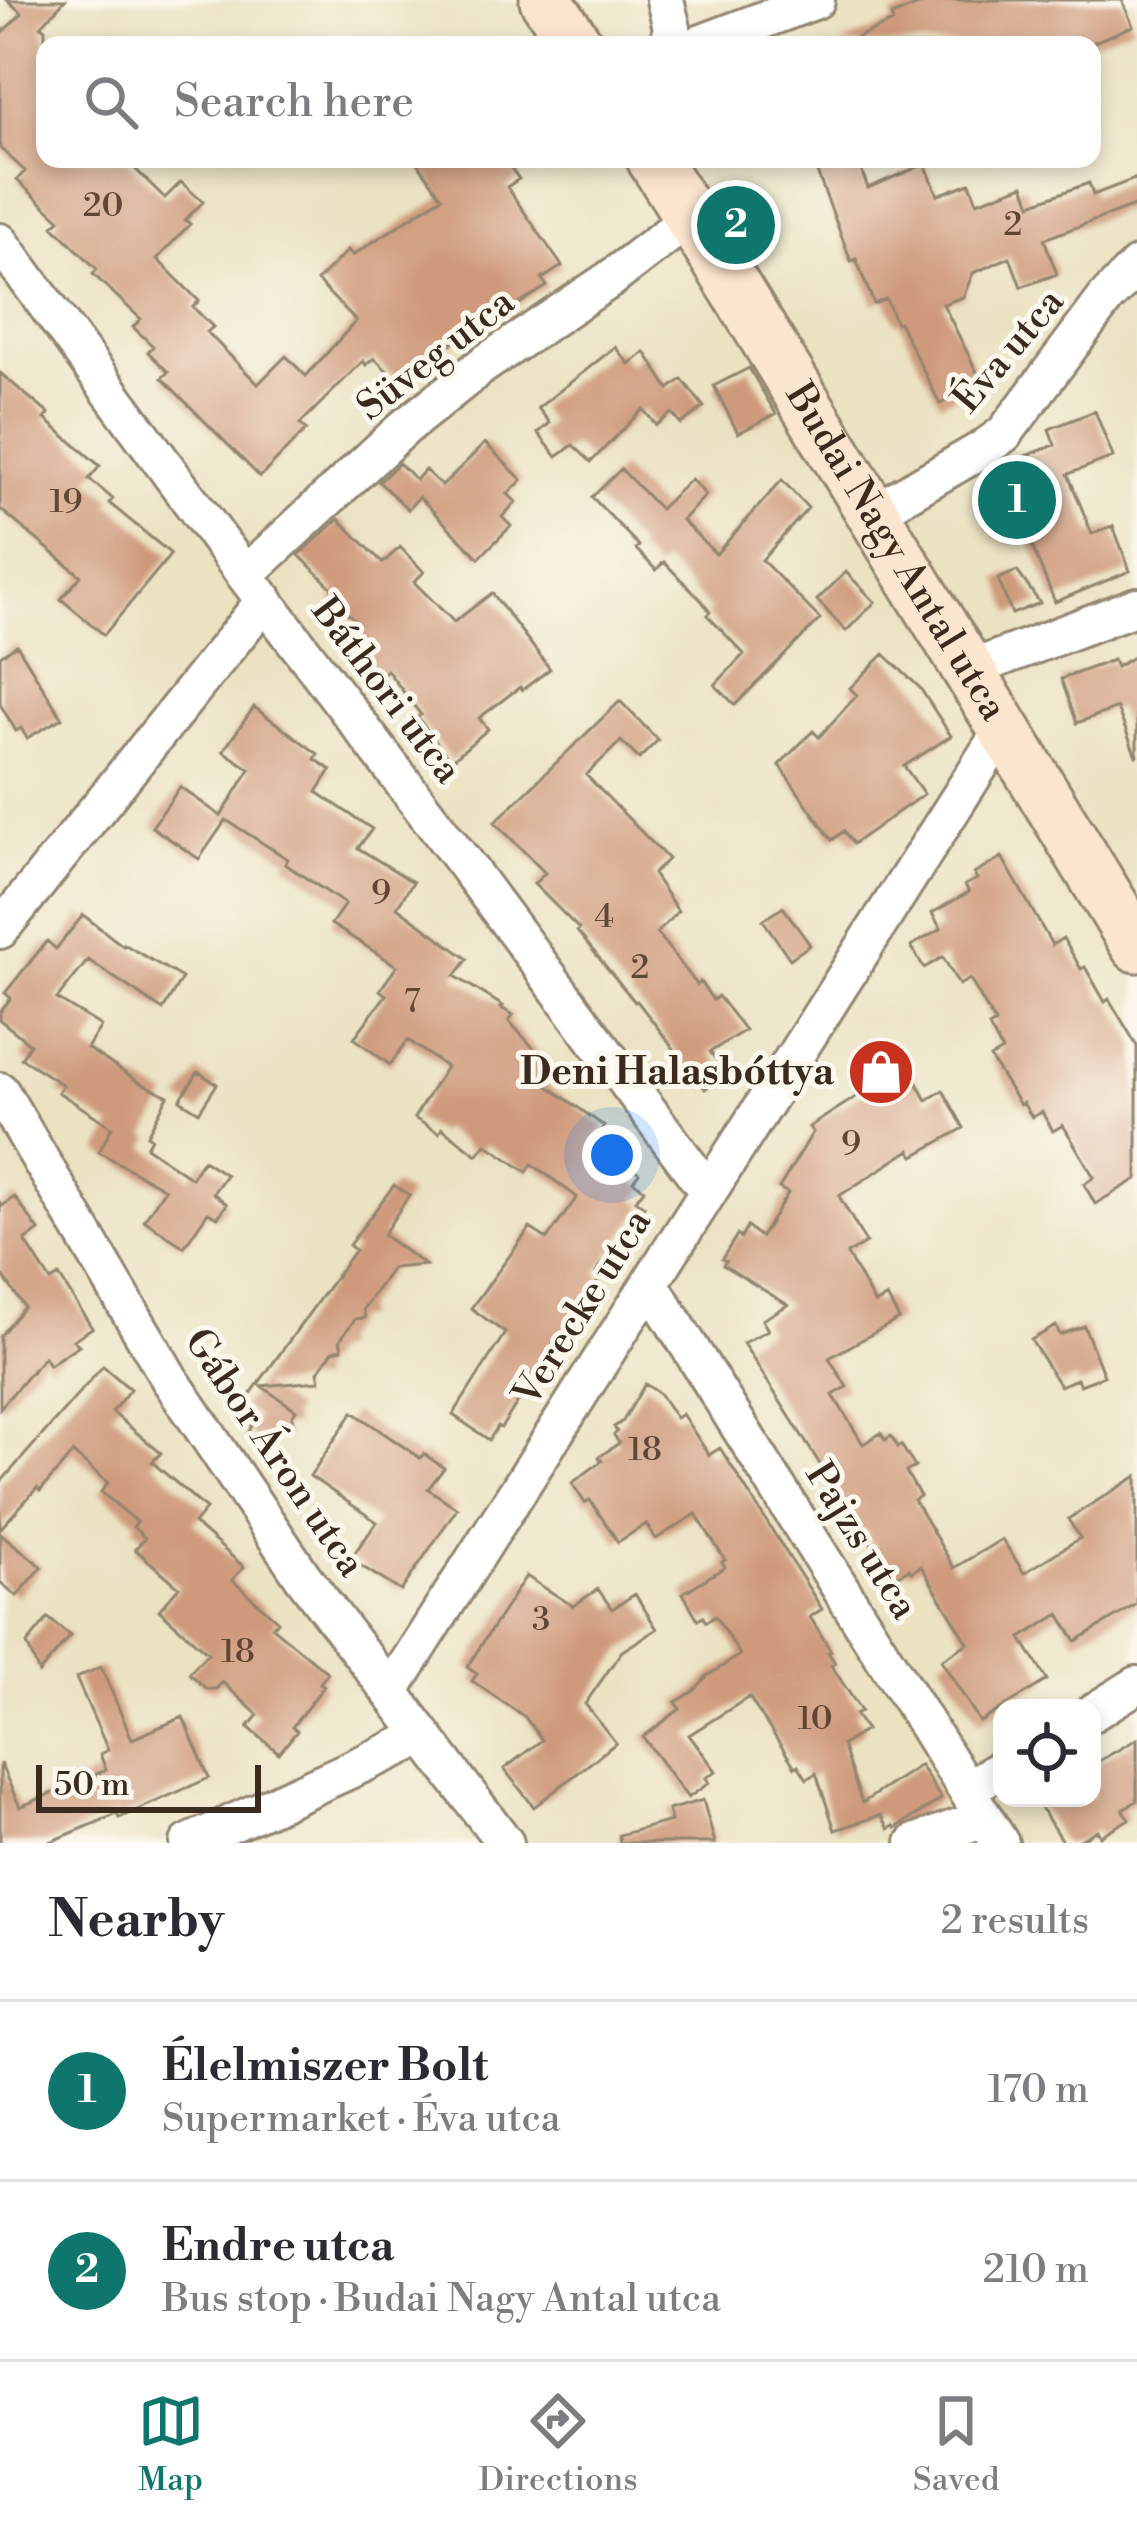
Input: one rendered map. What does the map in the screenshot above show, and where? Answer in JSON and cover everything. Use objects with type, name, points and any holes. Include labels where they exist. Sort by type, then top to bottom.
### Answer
[{"type":"street","points":[[546,0],[571,36]]},
{"type":"street","points":[[665,0],[670,36]]},
{"type":"street","points":[[721,36],[816,0]]},
{"type":"street","name":"Budai Nagy Antal utca","points":[[658,168],[1137,946]]},
{"type":"street","name":"Süveg utca","points":[[0,929],[255,587],[405,428],[483,364],[609,280],[691,217]]},
{"type":"street","name":"Báthori utca","points":[[0,242],[707,1190]]},
{"type":"street","name":"Éva utca","points":[[873,513],[1004,434],[1106,298],[1137,266]]},
{"type":"street","points":[[968,670],[1137,606]]},
{"type":"street","name":"Verecke utca","points":[[391,1690],[1003,729]]},
{"type":"street","name":"Gábor Áron utca","points":[[0,1091],[170,1378],[303,1576],[506,1843]]},
{"type":"street","name":"Pajzs utca","points":[[650,1284],[984,1817]]},
{"type":"street","points":[[1101,1707],[1137,1685]]},
{"type":"street","points":[[189,1843],[424,1736]]},
{"type":"street","points":[[915,1843],[984,1817]]},
{"type":"building","points":[[7,0],[65,0],[41,26],[45,36],[36,36],[36,168],[134,168],[165,198],[181,182],[203,202],[185,220],[190,224],[157,259],[199,301],[193,307],[213,327],[207,332],[258,384],[286,356],[306,376],[356,321],[317,281],[348,250],[353,255],[442,197],[421,168],[511,168],[519,179],[507,187],[562,266],[542,279],[547,286],[468,343],[463,336],[448,346],[443,339],[399,382],[374,358],[366,365],[363,361],[300,424],[306,430],[260,477],[162,378],[168,372],[148,352],[153,346],[133,327],[141,319],[93,274],[97,269],[53,226],[60,220],[17,180],[25,171],[0,148],[0,35],[22,13]]},
{"type":"building","points":[[931,0],[1122,0],[1133,26],[1101,39],[860,36],[893,22],[891,16]]},
{"type":"building","points":[[815,168],[860,168],[868,188],[916,168],[927,168],[938,195],[970,183],[977,202],[1024,185],[1031,204],[1089,183],[1093,195],[1137,178],[1137,205],[1044,239],[1057,274],[1021,287],[1010,257],[973,273],[963,297],[943,304],[982,382],[940,404],[886,299],[874,304],[856,259],[851,261]]},
{"type":"building","points":[[615,347],[629,364],[645,352],[669,389],[682,379],[704,407],[681,424],[672,413],[656,425],[643,409],[591,462],[573,445],[557,457],[538,433],[550,423],[538,408]]},
{"type":"building","points":[[749,368],[776,414],[738,433],[714,386]]},
{"type":"building","points":[[0,373],[100,466],[89,479],[113,499],[109,503],[171,554],[104,635],[61,599],[81,576],[0,509]]},
{"type":"building","points":[[1095,411],[1113,457],[1068,474],[1092,534],[1113,526],[1130,571],[1055,602],[1012,497],[1030,490],[1017,459],[1055,445],[1049,429]]},
{"type":"building","points":[[485,443],[522,480],[508,494],[516,502],[502,517],[511,526],[479,558],[419,497],[408,509],[379,482],[399,463],[416,480],[425,470],[442,486]]},
{"type":"building","points":[[621,469],[660,509],[691,479],[706,495],[682,520],[716,554],[782,480],[808,508],[762,560],[820,619],[735,705],[715,685],[744,654],[707,615],[710,612],[702,601],[664,562],[656,570],[592,497]]},
{"type":"building","points":[[339,519],[383,563],[400,547],[424,572],[414,582],[454,622],[492,593],[550,669],[479,718],[488,729],[451,761],[387,670],[382,676],[343,642],[359,624],[332,598],[337,593],[299,555]]},
{"type":"building","points":[[1017,571],[1040,603],[1012,614],[998,579]]},
{"type":"building","points":[[846,572],[875,602],[846,631],[817,600]]},
{"type":"building","points":[[17,645],[62,718],[27,738],[21,728],[16,731],[0,704],[0,656]]},
{"type":"building","points":[[884,654],[920,688],[951,736],[904,766],[924,794],[853,844],[844,831],[832,840],[779,765],[813,731],[819,737],[857,695],[850,688]]},
{"type":"building","points":[[1137,655],[1136,756],[1117,708],[1077,723],[1061,679],[1113,660],[1116,667]]},
{"type":"building","points":[[620,701],[658,740],[639,759],[621,741],[586,775],[668,859],[653,874],[678,911],[657,933],[697,985],[700,982],[713,1000],[718,996],[745,1030],[710,1052],[726,1073],[705,1089],[579,929],[534,884],[545,873],[495,822]]},
{"type":"building","points":[[254,707],[318,754],[315,759],[331,770],[317,792],[372,829],[358,848],[413,882],[397,907],[468,959],[455,976],[513,1015],[509,1021],[556,1073],[545,1084],[604,1126],[594,1140],[639,1173],[633,1181],[644,1189],[636,1200],[644,1206],[596,1273],[601,1276],[540,1371],[489,1440],[453,1415],[505,1333],[471,1308],[530,1228],[547,1239],[577,1197],[532,1164],[527,1172],[486,1144],[477,1155],[442,1128],[439,1133],[414,1118],[446,1067],[408,1040],[390,1065],[354,1038],[386,995],[380,990],[397,966],[331,924],[345,904],[285,864],[288,859],[226,820],[199,859],[152,827],[180,787],[221,816],[250,769],[223,751]]},
{"type":"building","points":[[1002,857],[1052,945],[1063,938],[1137,1046],[1137,1179],[1095,1204],[1084,1184],[1094,1177],[1063,1125],[1053,1131],[1042,1112],[1032,1117],[990,1058],[1002,1051],[989,1027],[995,1023],[970,979],[959,985],[943,957],[924,968],[911,946],[941,929],[932,913],[969,892],[965,885],[977,879],[974,874]]},
{"type":"building","points":[[783,907],[810,945],[790,959],[763,920]]},
{"type":"building","points":[[83,915],[123,946],[182,978],[163,1010],[88,960],[57,999],[101,1026],[87,1048],[168,1096],[147,1135],[151,1138],[146,1147],[191,1178],[203,1160],[226,1175],[213,1193],[227,1204],[218,1217],[208,1212],[184,1247],[144,1220],[165,1189],[99,1152],[112,1127],[58,1092],[63,1085],[21,1058],[30,1044],[0,1020],[11,998],[5,993],[47,941],[56,949]]},
{"type":"building","points":[[900,1055],[927,1100],[943,1090],[964,1128],[914,1156],[910,1150],[839,1196],[866,1243],[847,1254],[875,1304],[887,1297],[899,1319],[829,1358],[847,1387],[833,1395],[863,1444],[881,1433],[885,1440],[891,1436],[901,1445],[915,1467],[906,1472],[920,1496],[914,1500],[954,1568],[1002,1539],[1024,1573],[1080,1538],[1068,1519],[1137,1476],[1137,1604],[1076,1641],[1059,1614],[1021,1638],[1047,1680],[1017,1699],[993,1699],[993,1714],[980,1722],[941,1660],[968,1643],[921,1566],[892,1579],[864,1531],[859,1534],[743,1343],[768,1330],[762,1320],[788,1305],[723,1265],[737,1235],[741,1238],[747,1227],[761,1237],[788,1193],[779,1188],[813,1132],[809,1127],[873,1086],[866,1075]]},
{"type":"building","points":[[198,1072],[217,1084],[199,1112],[180,1100]]},
{"type":"building","points":[[394,1185],[409,1195],[383,1235],[425,1265],[392,1268],[363,1309],[365,1318],[355,1319],[340,1340],[342,1349],[333,1351],[318,1372],[320,1381],[261,1386],[296,1410],[294,1426],[284,1426],[267,1446],[248,1433],[257,1417],[242,1406],[355,1250],[349,1245]]},
{"type":"building","points":[[15,1197],[39,1231],[25,1241],[51,1281],[59,1276],[92,1328],[73,1340],[79,1345],[49,1365],[44,1357],[0,1408],[0,1336],[24,1307],[0,1271],[0,1203]]},
{"type":"building","points":[[1056,1326],[1060,1335],[1084,1326],[1104,1376],[1060,1386],[1031,1340]]},
{"type":"building","points":[[103,1366],[130,1389],[112,1412],[161,1453],[152,1462],[206,1509],[194,1523],[244,1567],[232,1580],[278,1621],[272,1627],[328,1673],[320,1683],[324,1686],[292,1727],[297,1731],[279,1753],[248,1727],[258,1715],[222,1682],[216,1689],[207,1689],[189,1673],[208,1653],[159,1610],[179,1587],[135,1549],[145,1538],[133,1527],[137,1522],[101,1492],[108,1483],[73,1453],[0,1529],[0,1483]]},
{"type":"building","points":[[645,1384],[659,1393],[676,1418],[682,1414],[709,1455],[720,1448],[822,1609],[810,1617],[831,1651],[835,1663],[831,1665],[861,1711],[855,1714],[866,1730],[842,1745],[862,1803],[920,1765],[941,1799],[896,1828],[889,1829],[881,1815],[835,1830],[816,1773],[807,1779],[795,1767],[749,1697],[689,1735],[716,1771],[706,1778],[709,1783],[688,1798],[643,1737],[680,1709],[676,1702],[740,1655],[715,1616],[706,1622],[703,1617],[698,1620],[683,1593],[725,1567],[696,1514],[656,1539],[646,1524],[618,1542],[590,1500],[585,1503],[572,1483],[619,1443],[614,1427],[623,1421]]},
{"type":"building","points":[[353,1412],[420,1458],[424,1454],[444,1468],[428,1489],[457,1508],[401,1591],[350,1559],[377,1522],[310,1476]]},
{"type":"building","points":[[0,1533],[42,1567],[17,1596],[0,1582]]},
{"type":"building","points":[[526,1576],[573,1606],[598,1589],[612,1609],[635,1594],[657,1629],[622,1651],[585,1704],[616,1743],[534,1807],[504,1769],[542,1740],[525,1717],[472,1681],[477,1674],[467,1667]]},
{"type":"building","points":[[48,1618],[70,1636],[39,1673],[27,1644]]},
{"type":"building","points":[[101,1667],[132,1739],[183,1717],[209,1778],[48,1843],[0,1843],[0,1763],[20,1807],[106,1770],[100,1754],[108,1750],[76,1678]]},
{"type":"building","points":[[1137,1739],[1137,1801],[1123,1809],[1129,1819],[1100,1836],[1097,1830],[1075,1843],[1063,1843],[1041,1807],[1101,1807],[1101,1760]]},
{"type":"building","points":[[703,1800],[715,1843],[620,1843],[619,1835],[671,1821],[668,1810]]},
{"type":"place","name":"Endre utca","points":[[736,225]]},
{"type":"place","name":"Élelmiszer Bolt","points":[[1017,500]]},
{"type":"place","name":"Deni Halasbóttya","points":[[881,1072]]}]
